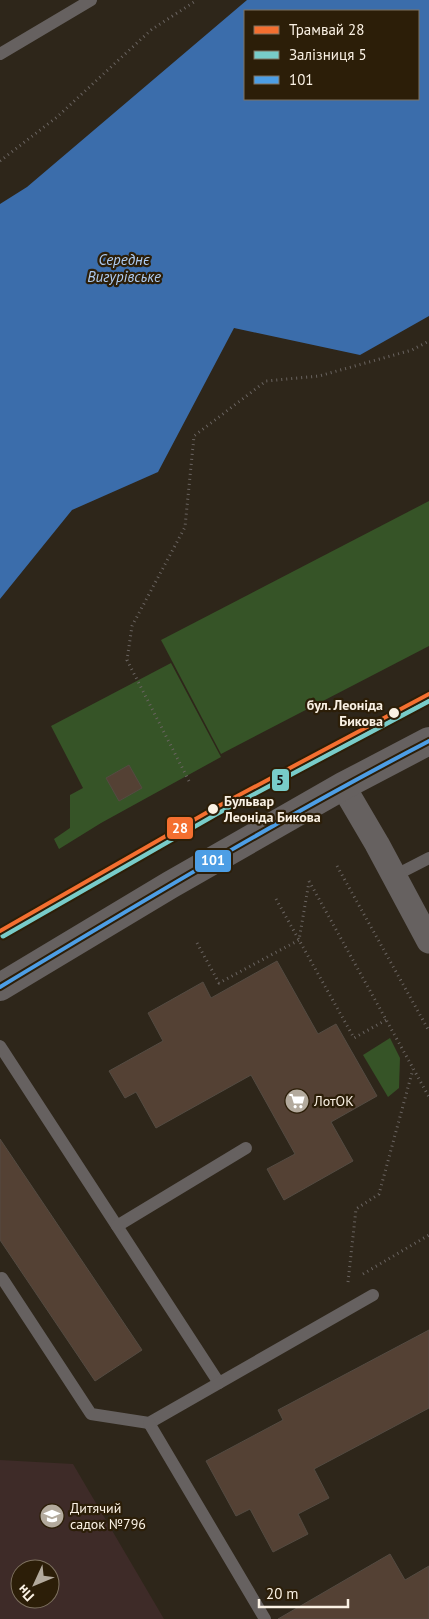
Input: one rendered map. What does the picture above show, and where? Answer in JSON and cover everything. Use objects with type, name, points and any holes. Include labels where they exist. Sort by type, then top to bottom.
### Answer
[{"type":"street","points":[[0,987],[170,885],[343,786],[429,741]]},
{"type":"street","points":[[343,786],[429,941]]},
{"type":"lane","points":[[0,54],[91,0]]},
{"type":"lane","points":[[394,876],[429,858]]},
{"type":"lane","points":[[0,1046],[219,1383]]},
{"type":"lane","points":[[117,1226],[246,1148]]},
{"type":"lane","points":[[0,1279],[2,1278],[91,1414],[148,1423],[373,1295]]},
{"type":"lane","points":[[148,1423],[265,1619]]},
{"type":"path","points":[[0,161],[57,117],[151,30],[197,0]]},
{"type":"path","points":[[189,781],[127,660],[132,626],[185,527],[194,436],[266,381],[319,376],[412,350],[429,341]]},
{"type":"path","points":[[337,866],[429,1030]]},
{"type":"path","points":[[299,940],[309,881],[429,1097]]},
{"type":"path","points":[[276,899],[354,1038],[386,1020]]},
{"type":"path","points":[[197,943],[219,983],[299,940]]},
{"type":"path","points":[[341,1314],[348,1282],[356,1209],[379,1194],[413,1068]]},
{"type":"path","points":[[348,1282],[429,1234]]},
{"type":"shaded area","name":"Дитячий садок №796","points":[[0,1460],[73,1464],[164,1619],[0,1619]]},
{"type":"green space","points":[[429,501],[429,646],[221,754],[161,640]]},
{"type":"green space","points":[[171,663],[221,757],[101,823],[59,849],[54,839],[70,828],[70,795],[83,788],[51,726]]},
{"type":"green space","points":[[390,1038],[400,1058],[399,1088],[388,1097],[363,1055]]},
{"type":"water","name":"Середнє Вигурівське","points":[[247,0],[429,0],[429,316],[360,355],[234,328],[158,472],[72,510],[0,599],[0,204],[27,187]]},
{"type":"building","points":[[129,765],[142,788],[119,801],[106,778]]},
{"type":"building","points":[[277,961],[318,1034],[336,1024],[377,1096],[331,1122],[353,1161],[284,1200],[267,1169],[295,1154],[251,1075],[156,1128],[136,1092],[125,1098],[109,1071],[163,1041],[148,1013],[203,982],[211,998]]},
{"type":"building","points":[[0,1139],[142,1350],[95,1381],[0,1240]]},
{"type":"building","points":[[429,1330],[429,1408],[314,1469],[329,1498],[298,1514],[308,1534],[273,1552],[250,1509],[236,1516],[206,1461],[283,1420],[278,1410]]},
{"type":"building","points":[[390,1554],[405,1580],[429,1566],[429,1619],[278,1619]]},
{"type":"tram line","name":"28","points":[[0,931],[213,809],[429,694]]},
{"type":"rail line","name":"5","points":[[3,936],[216,814],[429,701]]},
{"type":"transit line","name":"101","points":[[0,987],[266,830],[429,741]]},
{"type":"place","name":"бул. Леоніда Бикова","points":[[394,713]]},
{"type":"place","name":"Бульвар Леоніда Бикова","points":[[213,809]]},
{"type":"place","name":"ЛотОК","points":[[297,1101]]},
{"type":"place","name":"Дитячий садок №796","points":[[52,1516]]}]
